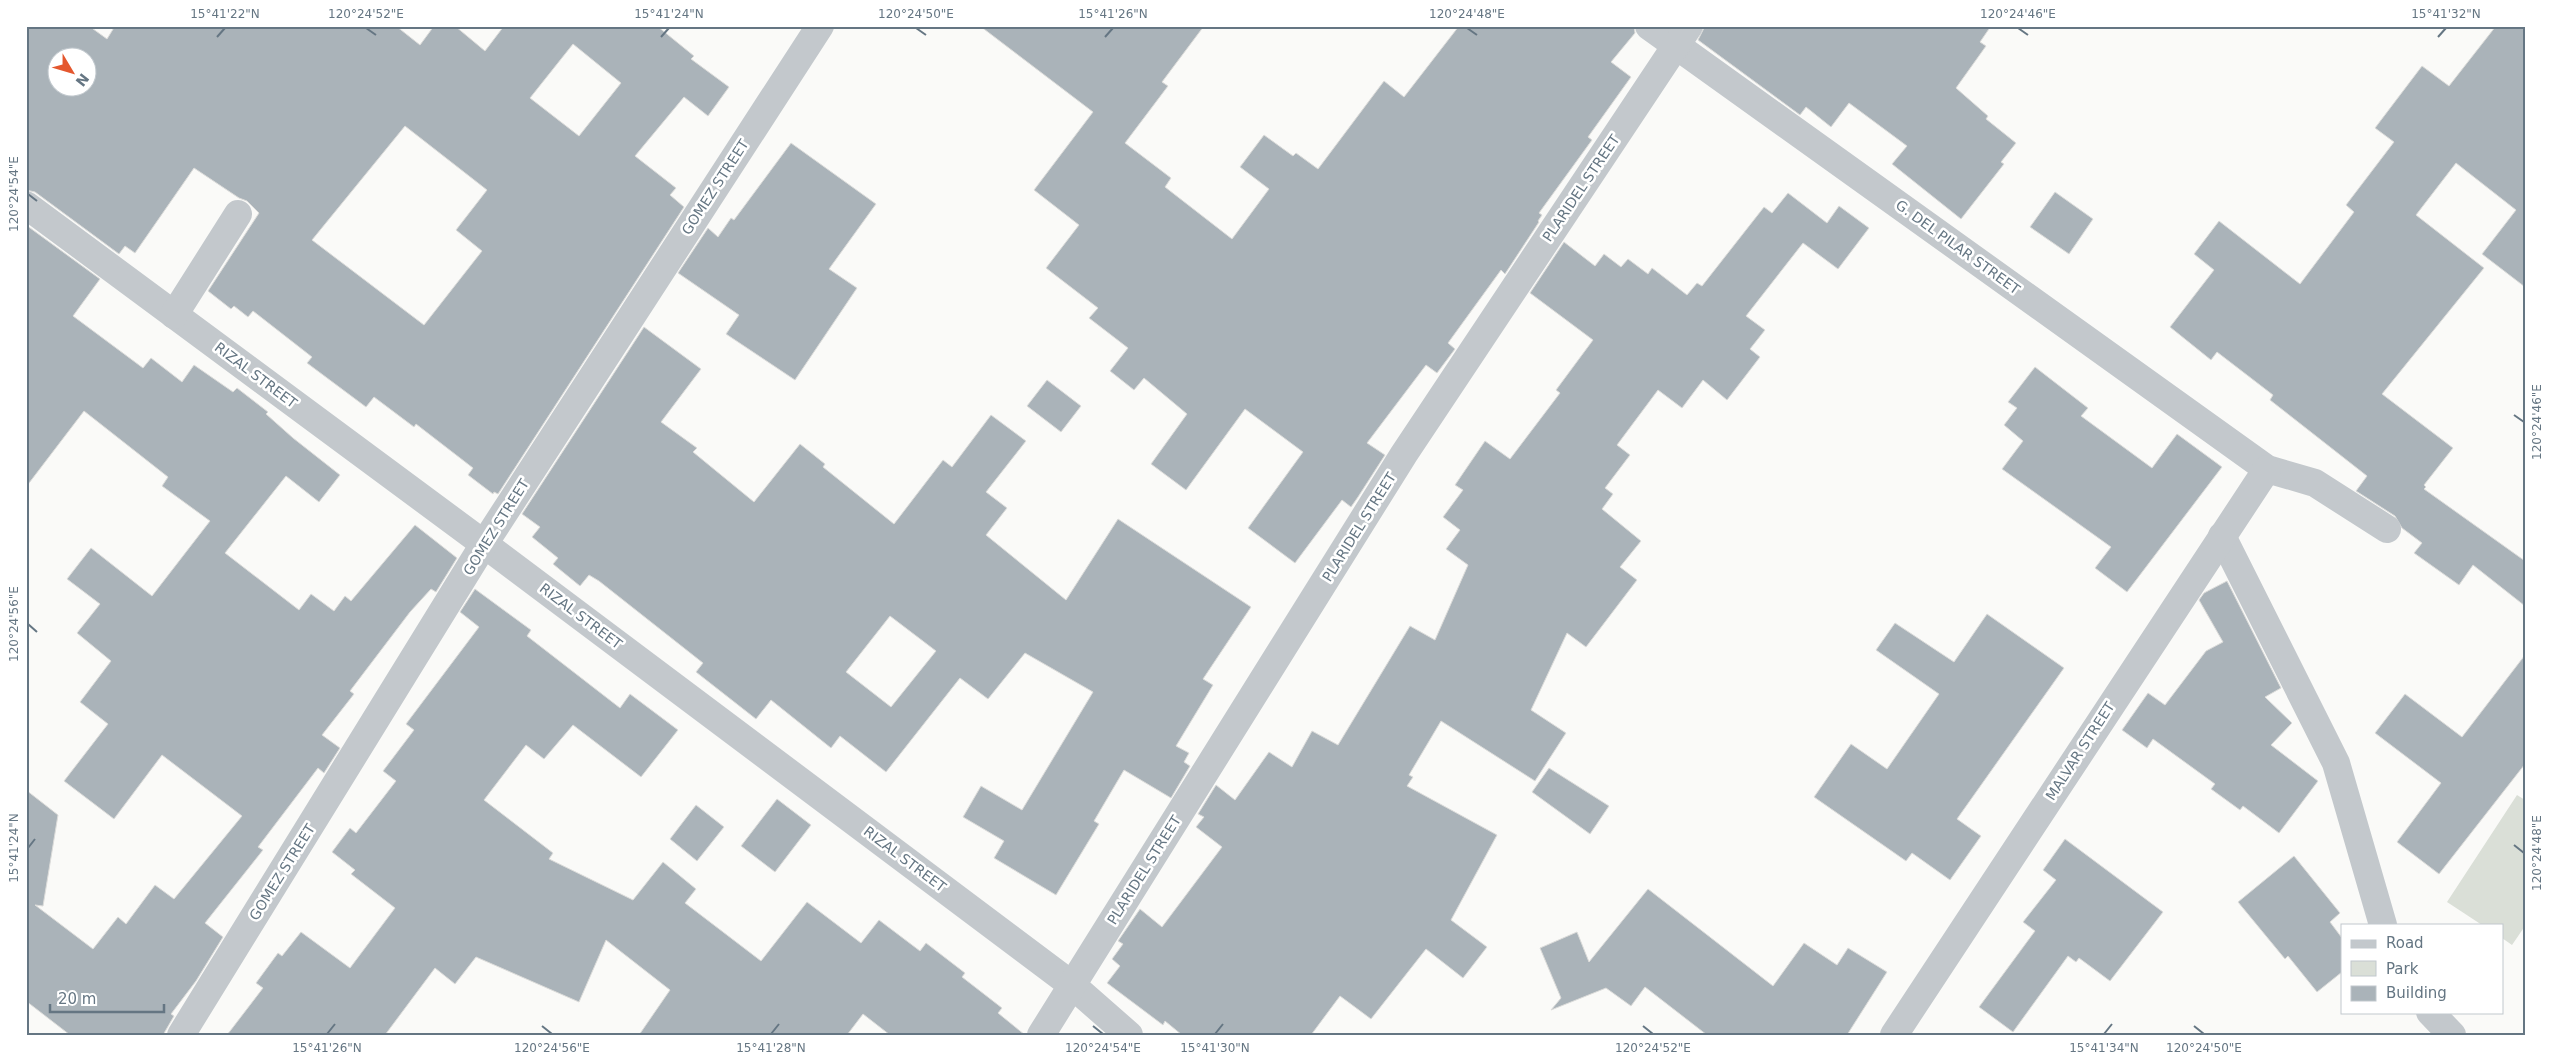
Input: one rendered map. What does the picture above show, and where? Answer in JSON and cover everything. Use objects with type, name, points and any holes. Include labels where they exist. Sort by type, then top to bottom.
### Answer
[{"type":"street","name":"GOMEZ STREET","points":[[181,1035],[484,544],[820,26]]},
{"type":"street","name":"G. DEL PILAR STREET","points":[[1649,26],[1682,36],[2267,469]]},
{"type":"street","name":"PLARIDEL STREET","points":[[1041,1035],[1404,454],[1682,36]]},
{"type":"street","name":"RIZAL STREET","points":[[26,205],[484,544],[1072,985],[1129,1035]]},
{"type":"street","points":[[174,314],[238,214]]},
{"type":"street","points":[[2267,469],[2315,482],[2387,528]]},
{"type":"street","name":"MALVAR STREET","points":[[1894,1035],[2267,469]]},
{"type":"street","points":[[2222,536],[2336,763],[2383,924]]},
{"type":"street","points":[[2432,1014],[2452,1035]]},
{"type":"green space","points":[[2517,795],[2525,800],[2525,926],[2512,945],[2504,939],[2504,924],[2480,924],[2447,902]]},
{"type":"building","points":[[26,26],[89,26],[107,39],[115,26],[396,26],[420,45],[434,26],[455,26],[485,51],[504,26],[657,26],[694,56],[691,59],[729,87],[708,116],[684,97],[635,156],[676,188],[670,195],[684,207],[498,494],[494,492],[493,494],[468,475],[473,468],[416,424],[414,427],[374,397],[366,407],[307,363],[312,357],[253,311],[248,317],[234,306],[231,309],[208,291],[259,213],[247,201],[239,198],[194,168],[135,253],[125,246],[119,254],[35,192],[26,190]],"holes":[[[573,44],[621,83],[579,136],[530,98]],[[405,126],[487,190],[456,230],[482,251],[424,325],[312,240]]]},
{"type":"building","points":[[980,26],[1204,26],[1162,82],[1168,86],[1125,143],[1171,178],[1165,187],[1232,239],[1269,189],[1240,167],[1264,135],[1293,156],[1296,153],[1318,169],[1384,81],[1404,97],[1459,26],[1634,26],[1635,33],[1611,62],[1631,77],[1588,137],[1592,140],[1539,213],[1542,215],[1539,222],[1505,274],[1501,270],[1448,343],[1455,349],[1437,373],[1426,365],[1367,443],[1385,455],[1351,507],[1342,500],[1295,563],[1248,528],[1303,452],[1245,409],[1186,490],[1151,464],[1187,414],[1144,378],[1134,390],[1110,371],[1128,348],[1089,318],[1098,308],[1046,268],[1079,225],[1034,190],[1093,112]]},
{"type":"building","points":[[1705,26],[1991,26],[1980,42],[1986,46],[1956,88],[1988,116],[1986,119],[2016,143],[2001,162],[2004,164],[1961,219],[1892,164],[1907,146],[1849,103],[1831,127],[1806,107],[1800,115],[1698,40]]},
{"type":"building","points":[[2496,26],[2525,26],[2525,287],[2482,254],[2516,210],[2456,163],[2416,215],[2484,268],[2382,394],[2453,448],[2424,485],[2426,487],[2424,489],[2525,561],[2525,606],[2473,565],[2459,585],[2414,553],[2422,543],[2402,528],[2395,516],[2356,491],[2367,476],[2270,400],[2273,395],[2217,352],[2211,360],[2170,327],[2214,270],[2194,254],[2219,221],[2300,284],[2354,212],[2346,205],[2394,142],[2375,128],[2422,66],[2449,86]]},
{"type":"building","points":[[791,143],[876,204],[829,269],[857,288],[795,380],[726,334],[739,315],[678,273],[708,228],[718,237],[731,218],[734,220]]},
{"type":"building","points":[[2055,192],[2093,219],[2069,254],[2030,227]]},
{"type":"building","points":[[1788,193],[1827,223],[1839,206],[1869,228],[1838,269],[1803,243],[1746,316],[1765,330],[1750,349],[1760,357],[1727,400],[1703,380],[1682,408],[1658,390],[1617,445],[1630,455],[1605,488],[1613,494],[1602,509],[1641,541],[1620,567],[1637,580],[1586,647],[1567,633],[1531,710],[1566,733],[1535,781],[1441,721],[1409,775],[1413,777],[1407,786],[1497,835],[1451,920],[1487,947],[1463,978],[1426,949],[1371,1019],[1340,996],[1311,1035],[1182,1035],[1165,1021],[1163,1025],[1107,983],[1120,966],[1112,959],[1123,944],[1118,941],[1140,909],[1162,927],[1222,847],[1196,827],[1204,817],[1198,814],[1216,785],[1235,800],[1269,752],[1292,767],[1312,731],[1338,745],[1410,626],[1435,640],[1468,565],[1446,549],[1460,530],[1443,517],[1463,490],[1455,485],[1485,441],[1510,459],[1560,393],[1556,390],[1593,340],[1530,293],[1564,242],[1595,266],[1604,254],[1621,267],[1628,259],[1648,274],[1652,268],[1687,295],[1697,283],[1702,286],[1764,207],[1772,213]]},
{"type":"building","points":[[26,225],[100,279],[73,316],[143,368],[151,358],[182,382],[194,365],[233,392],[237,388],[268,412],[266,414],[293,438],[340,475],[319,502],[286,476],[225,553],[299,610],[311,594],[334,611],[345,596],[351,601],[415,525],[457,558],[436,592],[431,589],[410,612],[350,691],[354,694],[322,735],[340,748],[324,773],[318,768],[258,847],[263,850],[205,923],[223,937],[196,981],[171,1014],[174,1016],[163,1035],[70,1035],[26,1001],[26,790],[58,815],[43,906],[35,905],[93,949],[118,917],[126,924],[155,885],[174,899],[242,816],[162,755],[114,819],[64,781],[108,724],[80,702],[111,661],[77,633],[100,604],[67,579],[91,548],[152,596],[210,521],[162,486],[168,477],[84,411],[26,487]]},
{"type":"building","points":[[644,327],[701,369],[661,422],[697,448],[693,452],[754,502],[800,444],[825,464],[823,467],[894,524],[943,460],[952,467],[991,415],[1026,441],[986,492],[1007,508],[986,535],[1066,600],[1118,519],[1251,607],[1203,679],[1213,685],[1176,746],[1189,753],[1184,762],[1190,766],[1171,798],[1124,770],[1094,821],[1099,824],[1056,895],[994,858],[1004,841],[963,817],[981,786],[1022,810],[1093,692],[1025,653],[988,699],[960,678],[886,772],[840,736],[831,748],[771,700],[756,719],[696,672],[703,663],[599,581],[589,575],[580,586],[553,564],[558,558],[532,537],[540,527],[522,514]],"holes":[[[890,616],[936,651],[891,707],[846,672]]]},
{"type":"building","points":[[2035,367],[2088,408],[2081,416],[2152,468],[2177,434],[2222,467],[2127,592],[2095,568],[2111,547],[2002,469],[2023,441],[2004,425],[2017,408],[2008,402]]},
{"type":"building","points":[[1047,380],[1081,406],[1061,432],[1027,406]]},
{"type":"building","points":[[2227,581],[2281,688],[2265,697],[2292,723],[2271,745],[2318,781],[2279,833],[2243,806],[2240,810],[2211,789],[2215,784],[2153,739],[2147,748],[2122,730],[2148,693],[2165,705],[2206,651],[2223,642],[2199,600],[2204,593]]},
{"type":"building","points":[[475,589],[531,630],[527,636],[620,708],[630,694],[678,730],[641,777],[573,725],[544,759],[526,745],[484,800],[553,853],[549,859],[633,900],[663,862],[696,889],[685,903],[761,961],[807,902],[861,943],[879,920],[920,951],[926,943],[965,973],[962,977],[1002,1008],[998,1013],[1025,1035],[890,1035],[863,1014],[847,1035],[639,1035],[670,990],[606,940],[579,1002],[476,957],[455,984],[435,968],[385,1035],[227,1035],[263,988],[256,983],[278,953],[282,956],[301,932],[350,968],[395,908],[351,874],[355,870],[332,852],[350,828],[356,833],[396,781],[383,771],[414,730],[406,724],[479,627],[460,612]]},
{"type":"building","points":[[1987,614],[2064,668],[1957,819],[1981,836],[1950,880],[1912,853],[1906,861],[1814,797],[1851,744],[1887,769],[1939,694],[1876,650],[1895,623],[1954,662]]},
{"type":"building","points":[[2525,655],[2525,764],[2439,874],[2397,842],[2441,783],[2375,733],[2405,694],[2462,737]]},
{"type":"building","points":[[1549,768],[1609,806],[1590,834],[1532,792]]},
{"type":"building","points":[[777,799],[811,825],[775,872],[741,846]]},
{"type":"building","points":[[696,805],[724,827],[697,861],[670,839]]},
{"type":"building","points":[[2065,839],[2163,912],[2110,981],[2079,958],[2076,962],[2068,956],[2013,1032],[1979,1007],[2035,931],[2023,922],[2056,880],[2043,870]]},
{"type":"building","points":[[2294,856],[2340,913],[2330,922],[2341,937],[2341,973],[2317,992],[2288,956],[2285,959],[2238,902]]},
{"type":"building","points":[[1648,889],[1773,986],[1804,943],[1837,965],[1848,948],[1887,972],[1847,1035],[1707,1035],[1645,987],[1631,1006],[1606,988],[1551,1010],[1561,998],[1540,948],[1577,932],[1589,962]]}]
